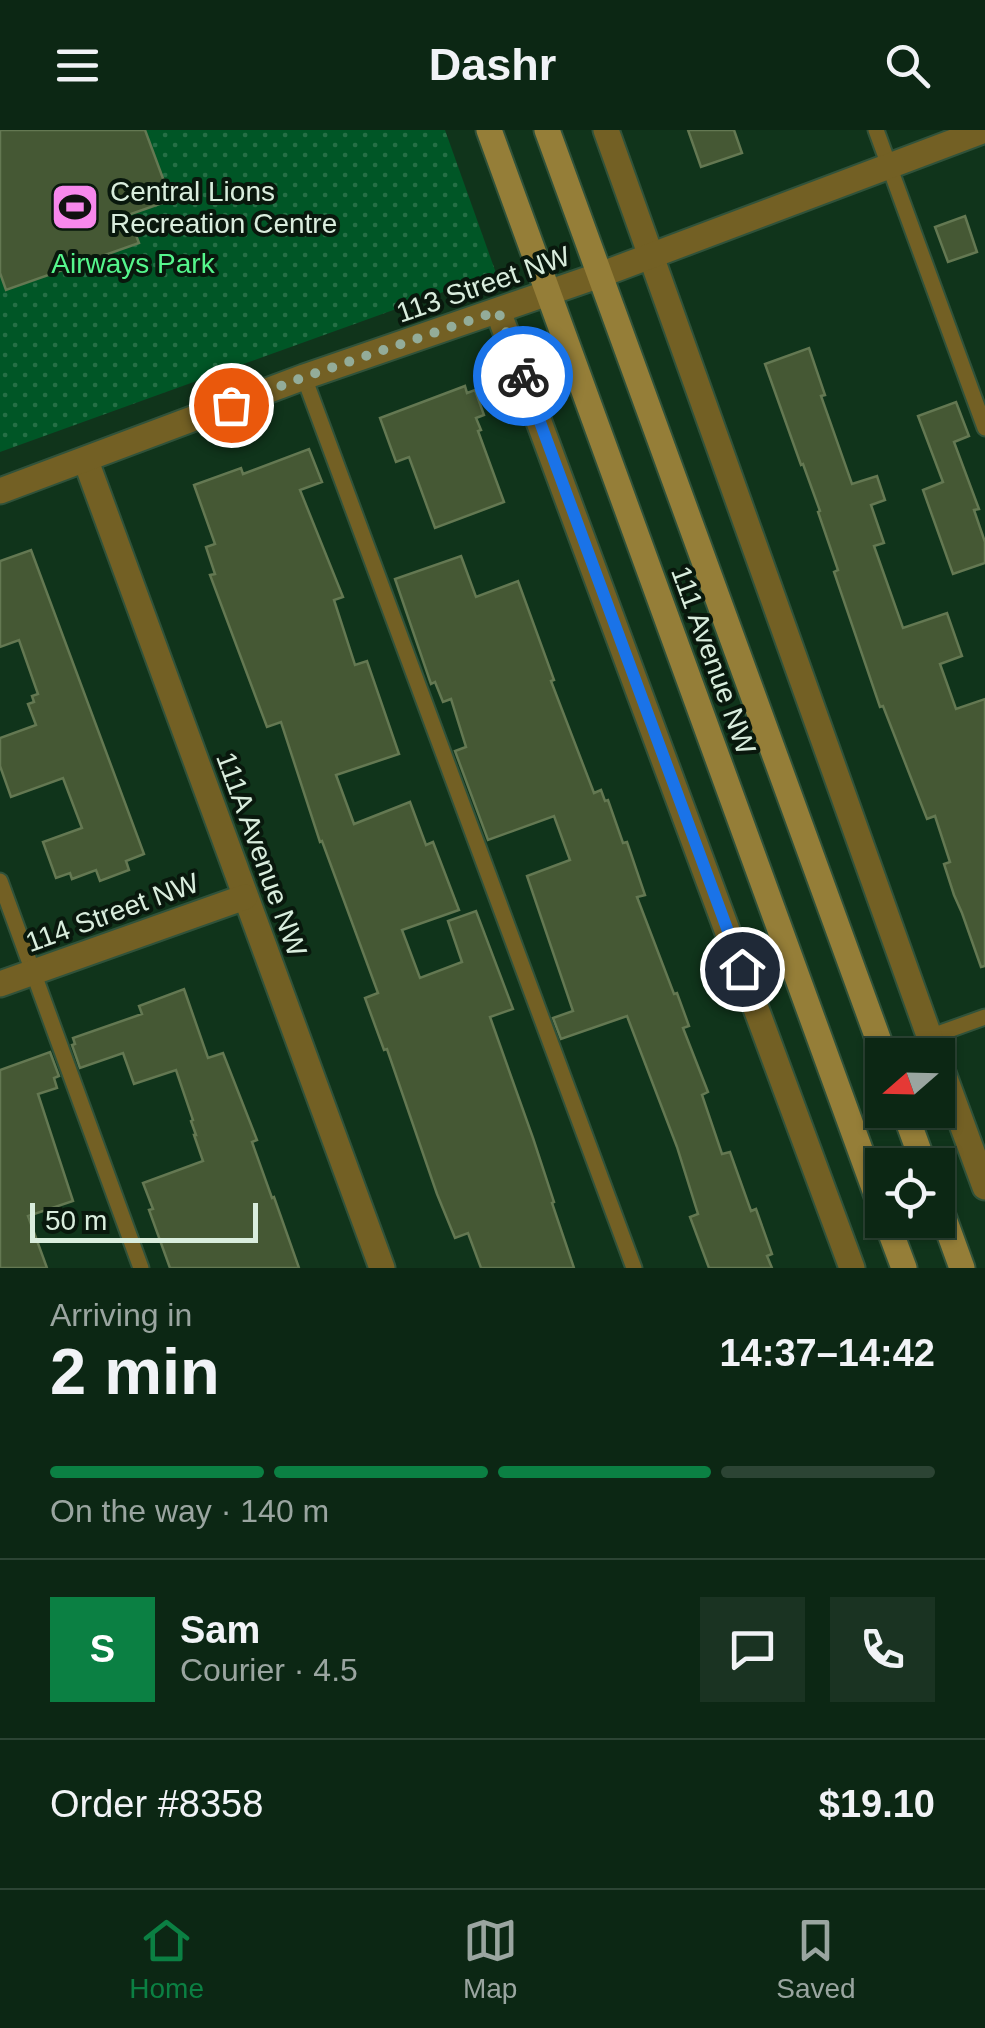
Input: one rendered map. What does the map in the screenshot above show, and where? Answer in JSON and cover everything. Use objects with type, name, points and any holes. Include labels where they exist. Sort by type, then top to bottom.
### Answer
[{"type":"main road","name":"111 Avenue NW","points":[[489,130],[865,1163]]},
{"type":"main road","name":"111 Avenue NW","points":[[547,130],[878,1038]]},
{"type":"main road","points":[[893,1238],[904,1268]]},
{"type":"main road","points":[[951,1238],[962,1268]]},
{"type":"street","points":[[606,130],[930,1038]]},
{"type":"street","name":"113 Street NW","points":[[0,492],[304,377],[600,275],[985,130]]},
{"type":"street","points":[[498,311],[852,1268]]},
{"type":"street","name":"111A Avenue NW","points":[[86,460],[382,1268]]},
{"type":"street","name":"114 Street NW","points":[[0,984],[245,897]]},
{"type":"street","points":[[955,1106],[985,1187]]},
{"type":"lane","points":[[876,130],[985,428]]},
{"type":"lane","points":[[304,377],[634,1268]]},
{"type":"lane","points":[[0,881],[141,1268]]},
{"type":"lane","points":[[953,1038],[985,1017]]},
{"type":"green space","name":"Airways Park","points":[[0,130],[445,130],[496,273],[0,452]]},
{"type":"building","name":"Central Lions Recreation Centre","points":[[0,130],[145,130],[171,200],[128,215],[139,243],[6,290],[0,273]]},
{"type":"building","points":[[688,130],[734,130],[742,153],[701,167]]},
{"type":"building","points":[[965,216],[977,252],[948,262],[935,227]]},
{"type":"building","points":[[809,348],[825,395],[821,396],[852,484],[877,476],[885,500],[871,505],[884,543],[874,546],[903,628],[947,613],[962,656],[940,664],[956,709],[985,699],[985,966],[981,967],[954,895],[944,864],[950,862],[935,816],[927,819],[883,706],[880,707],[834,572],[838,570],[820,511],[765,364]]},
{"type":"building","points":[[465,386],[467,393],[475,390],[484,415],[476,418],[481,430],[478,431],[504,502],[435,528],[409,457],[396,462],[380,418]]},
{"type":"building","points":[[956,402],[969,436],[954,442],[979,509],[974,510],[985,542],[985,563],[953,574],[923,490],[943,482],[918,416]]},
{"type":"building","points":[[309,449],[322,482],[300,490],[343,597],[334,600],[355,665],[367,661],[399,754],[336,775],[354,824],[410,802],[426,845],[433,842],[459,910],[402,930],[420,978],[462,962],[448,921],[476,911],[513,1009],[490,1017],[574,1268],[481,1268],[468,1233],[455,1238],[365,998],[378,993],[320,842],[281,722],[267,727],[210,575],[215,574],[206,547],[215,544],[194,485],[241,468],[243,474]]},
{"type":"building","points":[[31,550],[144,854],[126,861],[129,870],[100,881],[96,870],[72,879],[70,873],[56,878],[43,842],[82,828],[63,778],[11,797],[0,766],[0,738],[36,725],[28,704],[38,694],[19,640],[0,647],[0,561]]},
{"type":"building","points":[[461,556],[476,597],[518,581],[594,793],[601,790],[605,801],[608,800],[623,843],[627,842],[645,895],[637,897],[689,1026],[683,1028],[708,1092],[702,1095],[722,1154],[730,1152],[751,1211],[756,1209],[772,1254],[767,1256],[772,1268],[709,1268],[690,1217],[698,1214],[677,1147],[627,1016],[561,1039],[553,1018],[573,1011],[527,876],[570,860],[554,816],[488,840],[455,751],[466,747],[451,699],[443,702],[435,682],[431,684],[395,579]]},
{"type":"building","points":[[184,989],[208,1058],[223,1053],[257,1140],[252,1142],[299,1268],[170,1268],[143,1183],[203,1161],[176,1070],[134,1084],[123,1053],[80,1068],[73,1038],[142,1014],[139,1006]]},
{"type":"building","points":[[50,1052],[59,1076],[54,1078],[57,1088],[38,1094],[73,1201],[28,1216],[47,1268],[0,1268],[0,1070]]},
{"type":"way so far","points":[[231,405],[498,311],[523,376]]},
{"type":"place","name":"Central Lions Recreation Centre","points":[[75,207]]},
{"type":"route","points":[[523,376],[742,969]]}]
